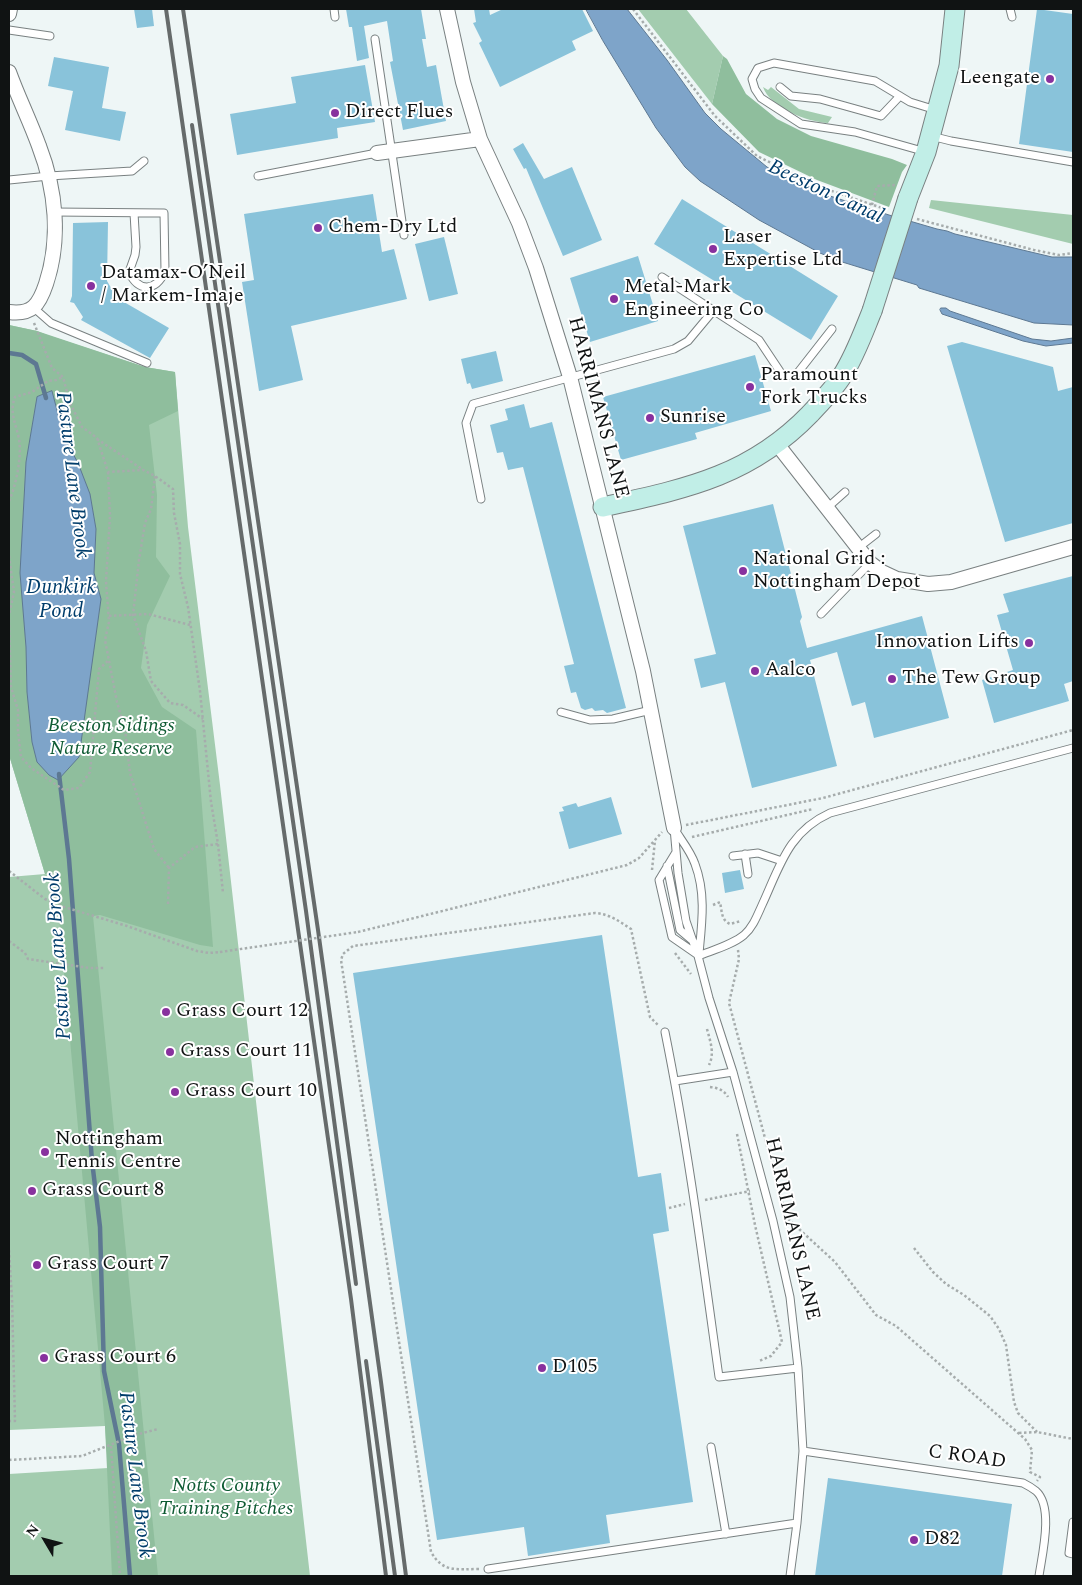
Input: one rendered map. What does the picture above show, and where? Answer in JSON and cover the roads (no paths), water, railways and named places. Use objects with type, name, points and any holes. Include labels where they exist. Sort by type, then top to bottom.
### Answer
[{"type":"street","points":[[9,14],[10,9]]},
{"type":"street","name":"HARRIMANS LANE","points":[[447,9],[480,139],[519,223],[536,268],[570,377],[644,671],[673,828]]},
{"type":"street","points":[[603,507],[684,488],[719,477],[748,462],[777,444],[797,427],[820,404],[841,377],[858,346],[872,311],[902,192],[928,144],[949,66],[955,9]]},
{"type":"street","points":[[9,72],[39,146],[48,176],[56,234],[49,274],[42,294],[31,309],[9,312]]},
{"type":"street","points":[[377,154],[480,139]]},
{"type":"street","points":[[777,444],[870,563],[882,572],[897,579],[928,584],[950,582],[1073,548]]},
{"type":"lane","points":[[334,9],[335,17]]},
{"type":"lane","points":[[1010,9],[1012,17]]},
{"type":"lane","points":[[9,30],[50,36]]},
{"type":"lane","points":[[375,39],[404,235]]},
{"type":"lane","points":[[938,110],[910,102],[875,81],[774,63],[758,68],[752,80],[754,89],[762,98],[801,124],[928,144],[951,141],[1073,162]]},
{"type":"lane","points":[[780,87],[791,96],[820,99],[881,116],[900,96]]},
{"type":"lane","points":[[258,176],[377,154]]},
{"type":"lane","points":[[9,180],[132,170],[144,161]]},
{"type":"lane","points":[[54,212],[164,213],[164,271],[162,277],[153,286],[137,285],[128,272],[136,247],[134,213]]},
{"type":"lane","points":[[662,277],[759,340],[783,376],[796,375],[832,329]]},
{"type":"lane","points":[[31,309],[51,324],[148,363]]},
{"type":"lane","points":[[481,500],[466,423],[473,404],[674,349],[688,341],[713,311]]},
{"type":"lane","points":[[827,508],[845,492]]},
{"type":"lane","points":[[858,548],[876,534]]},
{"type":"lane","points":[[821,614],[870,563]]},
{"type":"lane","points":[[561,712],[590,720],[613,720],[651,710]]},
{"type":"lane","points":[[676,852],[659,880],[672,937],[698,956],[737,939],[750,928],[790,846],[811,822],[830,813],[1073,748]]},
{"type":"lane","name":"HARRIMANS LANE","points":[[673,828],[686,921],[733,1072],[790,1297],[798,1368],[803,1451],[790,1576]]},
{"type":"lane","name":"HARRIMANS LANE","points":[[673,828],[695,864],[702,894],[704,908],[698,956]]},
{"type":"lane","points":[[733,856],[758,853],[782,861]]},
{"type":"lane","points":[[745,854],[748,874]]},
{"type":"lane","points":[[668,866],[680,930],[693,941]]},
{"type":"lane","points":[[665,1032],[695,1202],[720,1377],[798,1368]]},
{"type":"lane","points":[[675,1081],[733,1072]]},
{"type":"lane","points":[[710,1447],[726,1534]]},
{"type":"lane","name":"C ROAD","points":[[803,1451],[1023,1483],[1037,1492],[1046,1508],[1039,1576]]},
{"type":"lane","points":[[1073,1522],[1069,1553],[1073,1554]]},
{"type":"lane","points":[[488,1569],[797,1523]]},
{"type":"water","points":[[586,9],[627,9],[705,113],[721,129],[767,167],[796,185],[955,234],[1052,257],[1073,257],[1073,325],[1034,323],[919,288],[917,285],[839,261],[820,253],[759,220],[700,181],[685,167],[656,128],[603,41]]},
{"type":"water","points":[[941,308],[946,308],[1032,339],[1051,341],[1073,338],[1073,343],[1046,346],[1023,341],[942,314]]},
{"type":"water","name":"Dunkirk Pond","points":[[52,391],[64,437],[78,463],[90,494],[96,529],[94,573],[101,599],[79,757],[58,780],[49,775],[37,762],[32,742],[20,573],[26,462],[37,397]]},
{"type":"waterway","name":"Pasture Lane Brook","points":[[9,353],[22,355],[36,364],[46,398]]},
{"type":"waterway","name":"Pasture Lane Brook","points":[[59,774],[69,859],[92,1161],[100,1227],[104,1371],[119,1444],[130,1576]]},
{"type":"railway","points":[[166,9],[351,1299],[386,1576]]},
{"type":"railway","points":[[183,9],[318,930],[406,1576]]},
{"type":"railway","points":[[192,125],[306,911],[356,1284]]},
{"type":"railway","points":[[366,1361],[395,1576]]},
{"type":"place","name":"Leengate","points":[[1050,79]]},
{"type":"place","name":"Direct Flues","points":[[335,113]]},
{"type":"place","name":"Chem-Dry Ltd","points":[[318,228]]},
{"type":"place","name":"Laser Expertise Ltd","points":[[713,249]]},
{"type":"place","name":"Datamax-O’Neil / Markem-Imaje","points":[[91,286]]},
{"type":"place","name":"Metal-Mark Engineering Co","points":[[614,299]]},
{"type":"place","name":"Paramount Fork Trucks","points":[[750,387]]},
{"type":"place","name":"Sunrise","points":[[650,418]]},
{"type":"place","name":"National Grid : Nottingham Depot","points":[[743,571]]},
{"type":"place","name":"Innovation Lifts","points":[[1029,643]]},
{"type":"place","name":"Aalco","points":[[755,671]]},
{"type":"place","name":"The Tew Group","points":[[892,679]]},
{"type":"place","name":"Grass Court 12","points":[[166,1012]]},
{"type":"place","name":"Grass Court 11","points":[[170,1052]]},
{"type":"place","name":"Grass Court 10","points":[[175,1092]]},
{"type":"place","name":"Nottingham Tennis Centre","points":[[45,1152]]},
{"type":"place","name":"Grass Court 8","points":[[32,1191]]},
{"type":"place","name":"Grass Court 7","points":[[37,1265]]},
{"type":"place","name":"Grass Court 6","points":[[44,1358]]},
{"type":"place","name":"D105","points":[[542,1368]]},
{"type":"place","name":"D82","points":[[914,1540]]},
{"type":"water label","name":"Beeston Canal","points":[[825,193]]},
{"type":"park label","name":"Beeston Sidings Nature Reserve","points":[[111,738]]},
{"type":"park label","name":"Notts County Training Pitches","points":[[226,1498]]}]
